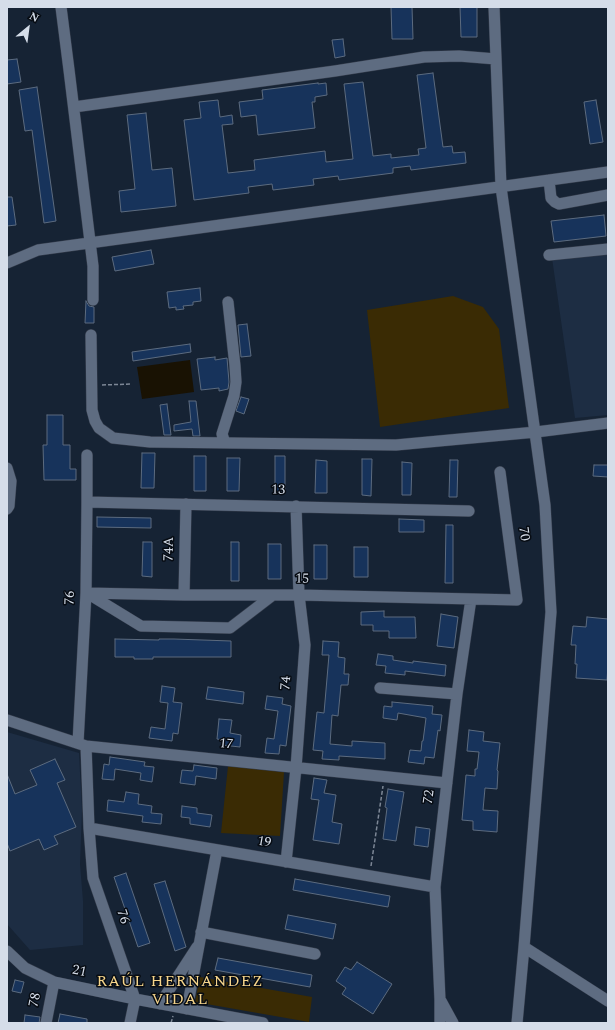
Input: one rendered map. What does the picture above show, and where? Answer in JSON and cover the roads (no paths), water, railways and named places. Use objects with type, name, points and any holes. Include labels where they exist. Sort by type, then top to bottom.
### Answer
[{"type":"street","points":[[61,7],[92,266],[92,300]]},
{"type":"street","points":[[494,7],[501,187],[545,504],[551,612],[517,1023]]},
{"type":"street","points":[[74,108],[424,57],[458,56],[496,59]]},
{"type":"street","points":[[7,263],[38,250],[608,172]]},
{"type":"street","points":[[549,180],[552,198],[559,204],[608,195]]},
{"type":"street","points":[[549,255],[608,249]]},
{"type":"street","points":[[225,443],[222,434],[234,396],[236,382],[228,302]]},
{"type":"street","points":[[91,336],[92,410],[94,421],[99,428],[113,438],[150,442],[396,445],[536,432],[608,423]]},
{"type":"street","name":"76","points":[[86,455],[86,593],[82,744],[93,878],[135,999]]},
{"type":"street","points":[[7,468],[11,481],[9,506],[7,509]]},
{"type":"street","name":"70","points":[[500,472],[517,600]]},
{"type":"street","name":"13","points":[[87,502],[469,511]]},
{"type":"street","name":"74A","points":[[184,595],[186,504]]},
{"type":"street","name":"74","points":[[286,862],[296,768],[305,645],[299,595],[296,506]]},
{"type":"street","points":[[86,593],[141,626],[230,628],[273,595]]},
{"type":"street","name":"15","points":[[86,593],[299,595],[517,600]]},
{"type":"street","name":"72","points":[[440,1023],[434,887],[457,694],[471,599]]},
{"type":"street","points":[[380,688],[457,694]]},
{"type":"street","name":"17","points":[[7,720],[82,744],[446,783]]},
{"type":"street","name":"19","points":[[89,828],[434,887]]},
{"type":"street","points":[[187,1009],[217,850]]},
{"type":"street","points":[[202,932],[315,954]]},
{"type":"street","points":[[160,1004],[199,944]]},
{"type":"street","points":[[524,947],[608,1001]]},
{"type":"street","name":"21","points":[[7,951],[25,968],[54,982],[263,1023]]},
{"type":"street","name":"78","points":[[46,1023],[54,982]]},
{"type":"street","points":[[130,1023],[135,999]]},
{"type":"street","name":"72","points":[[440,1000],[453,1023]]},
{"type":"district","name":"RAÚL HERNÁNDEZ VIDAL","points":[[180,992]]}]
